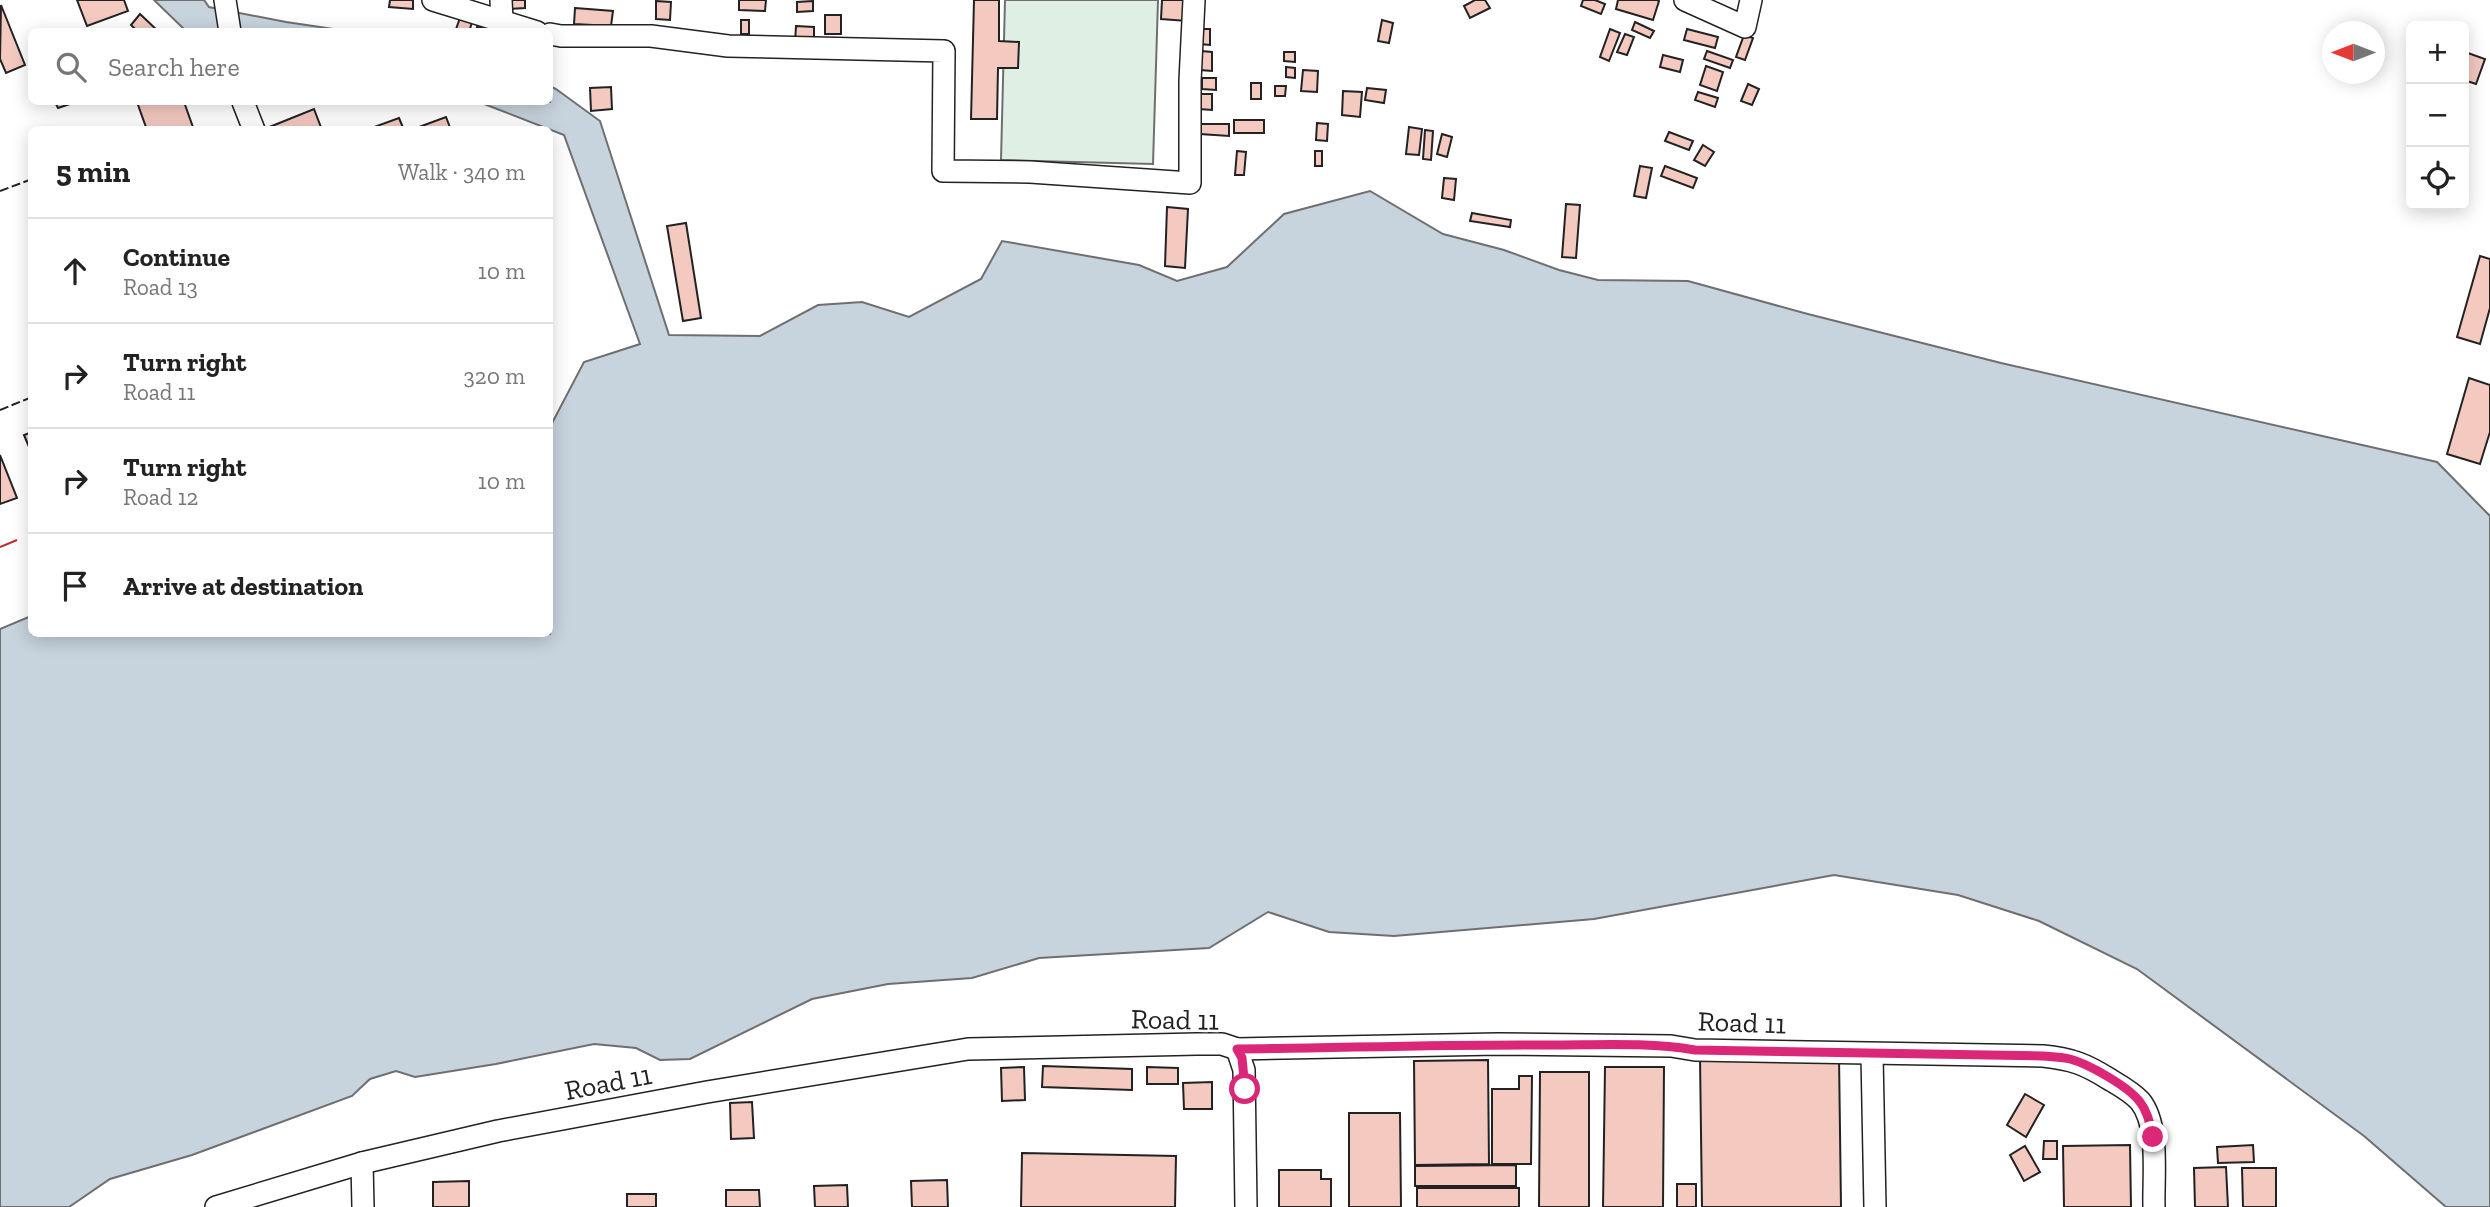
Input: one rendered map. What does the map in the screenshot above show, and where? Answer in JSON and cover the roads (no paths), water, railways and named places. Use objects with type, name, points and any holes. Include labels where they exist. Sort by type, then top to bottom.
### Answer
[{"type":"street","points":[[225,0],[229,28]]},
{"type":"street","points":[[433,0],[501,10],[530,28]]},
{"type":"street","points":[[553,35],[650,36],[728,46],[944,51],[943,171],[1030,172],[1190,183],[1190,81],[1194,0]]},
{"type":"street","points":[[1685,0],[1745,27],[1751,0]]},
{"type":"street","points":[[244,105],[252,126]]},
{"type":"street","name":"Road 11","points":[[216,1207],[362,1163],[498,1131],[694,1094],[968,1049],[1222,1044],[1237,1049],[1498,1044],[1671,1046],[1695,1050],[2043,1056],[2070,1059],[2093,1069],[2139,1100],[2148,1114],[2153,1137],[2154,1207]]},
{"type":"street","points":[[1237,1049],[1242,1058],[1245,1089],[1246,1207]]},
{"type":"street","points":[[1872,1055],[1875,1207]]},
{"type":"street","points":[[362,1163],[363,1207]]}]
